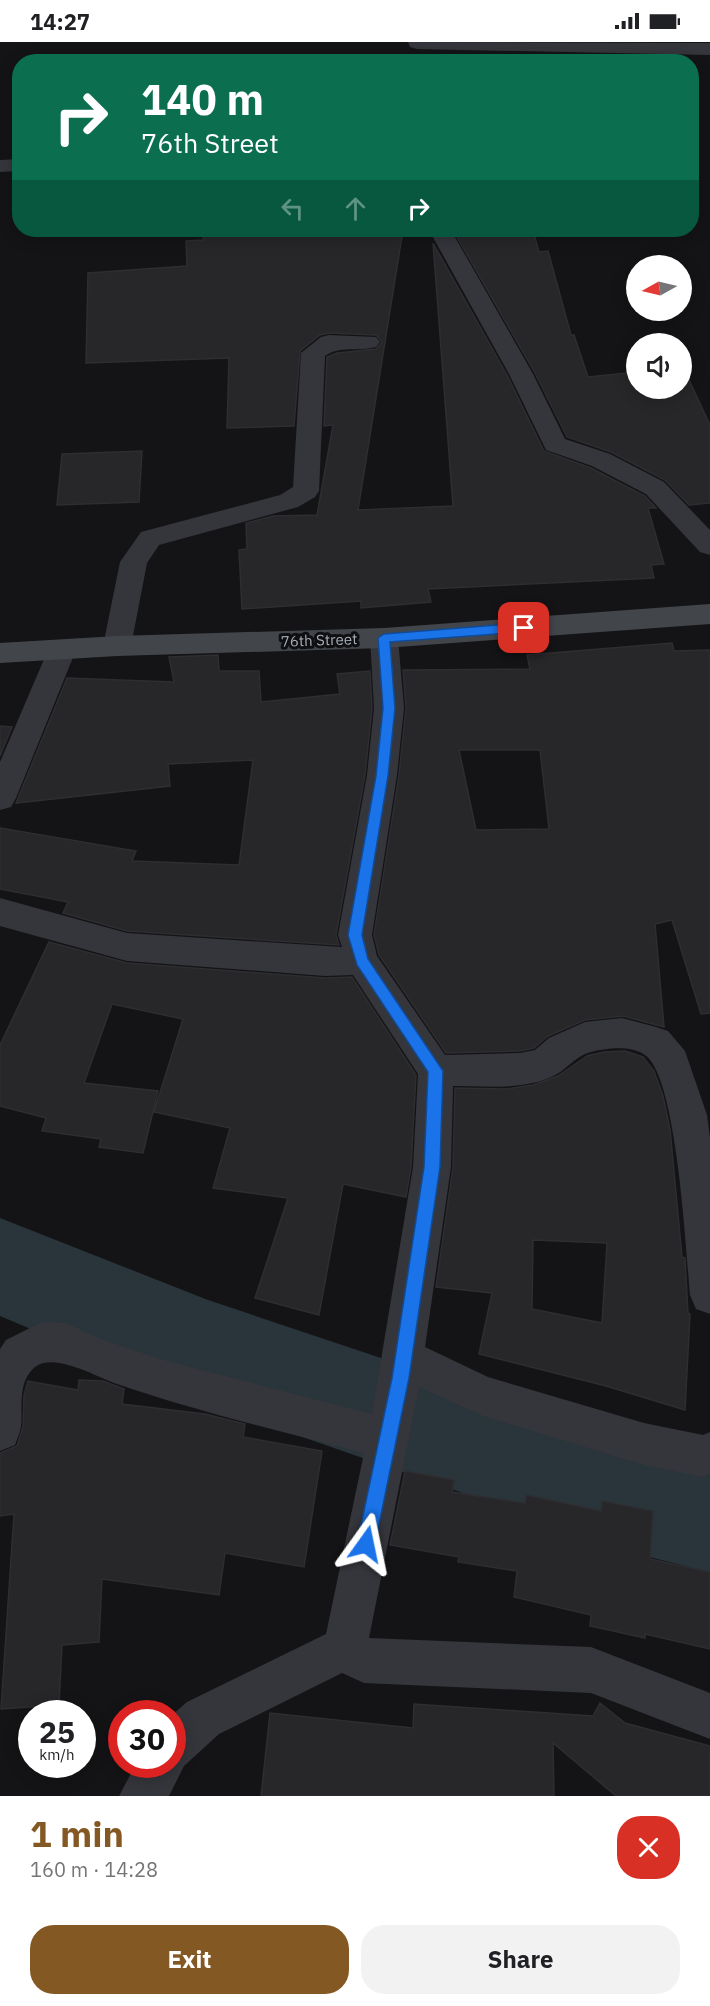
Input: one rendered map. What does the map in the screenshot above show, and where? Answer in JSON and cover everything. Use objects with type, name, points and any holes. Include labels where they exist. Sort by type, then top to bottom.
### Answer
[{"type":"street","points":[[418,49],[623,44],[710,49]]},
{"type":"street","points":[[444,237],[521,374],[555,444],[601,460],[655,488],[710,546]]},
{"type":"street","points":[[117,646],[134,562],[150,538],[289,501],[306,491],[313,352],[329,342],[368,342]]},
{"type":"street","name":"76th Street","points":[[0,654],[117,646],[384,638],[710,614]]},
{"type":"street","points":[[345,1648],[402,1368],[432,1167],[436,1071],[362,961],[355,929],[382,776],[389,708],[384,638]]},
{"type":"street","points":[[0,798],[62,650]]},
{"type":"street","points":[[0,912],[127,947],[325,962],[362,961]]},
{"type":"street","points":[[436,1071],[520,1069],[544,1063],[561,1049],[585,1037],[622,1033],[656,1042],[673,1062],[689,1115],[710,1295]]},
{"type":"street","points":[[0,1430],[1,1376],[20,1354],[42,1342],[66,1343],[96,1357],[167,1381],[390,1430]]},
{"type":"street","points":[[402,1368],[483,1396],[644,1444],[703,1456],[710,1453]]},
{"type":"street","points":[[345,1648],[364,1661],[591,1671],[710,1716]]},
{"type":"street","points":[[186,1735],[203,1718],[345,1648]]},
{"type":"street","points":[[143,1796],[154,1778]]},
{"type":"building","points":[[203,237],[402,237],[358,510],[453,506],[433,243],[507,375],[544,451],[591,468],[645,496],[656,508],[648,508],[664,564],[651,565],[654,578],[428,589],[431,602],[361,608],[361,601],[242,609],[239,550],[247,549],[246,523],[273,516],[317,515],[333,425],[324,426],[327,357],[337,353],[376,349],[382,342],[376,335],[329,333],[320,335],[300,351],[294,426],[227,428],[229,358],[86,363],[88,273],[187,266],[186,241],[204,240]]},
{"type":"building","points":[[457,237],[535,237],[539,252],[548,251],[571,335],[574,335],[588,377],[626,373],[626,399],[692,399],[692,386],[710,425],[710,503],[689,505],[665,480],[611,452],[567,437],[535,373]]},
{"type":"building","points":[[142,451],[139,502],[57,505],[62,454]]},
{"type":"building","points":[[672,643],[674,651],[710,650],[710,1013],[701,1014],[672,920],[655,924],[664,1027],[623,1016],[585,1020],[548,1036],[534,1048],[520,1051],[446,1053],[379,955],[374,935],[399,775],[406,708],[403,670],[530,669],[527,655]],"holes":[[[459,750],[540,750],[549,829],[476,830]]]},
{"type":"building","points":[[218,655],[219,671],[259,671],[261,702],[340,694],[337,674],[370,671],[372,708],[365,775],[336,935],[339,945],[127,931],[63,913],[68,902],[0,889],[0,828],[136,851],[132,861],[239,865],[253,760],[168,764],[170,786],[16,803],[67,678],[174,682],[169,657]]},
{"type":"building","points":[[0,726],[12,727],[0,756]]},
{"type":"building","points":[[49,942],[127,963],[325,978],[352,977],[416,1075],[411,1167],[406,1197],[343,1184],[319,1315],[255,1298],[288,1198],[213,1188],[230,1128],[154,1112],[183,1019],[112,1004],[84,1083],[158,1091],[143,1153],[99,1147],[101,1139],[42,1131],[46,1118],[0,1106],[0,1045]]},
{"type":"building","points":[[625,1051],[643,1057],[654,1071],[663,1096],[670,1129],[682,1257],[685,1258],[688,1313],[690,1314],[685,1410],[606,1386],[479,1354],[492,1293],[436,1287],[453,1167],[455,1088],[506,1089],[533,1085],[558,1076],[587,1056]],"holes":[[[533,1240],[607,1243],[602,1323],[532,1309]]]},
{"type":"building","points":[[79,1380],[103,1381],[124,1389],[122,1404],[205,1414],[245,1424],[243,1437],[322,1451],[304,1567],[225,1553],[219,1595],[102,1579],[99,1642],[62,1645],[59,1700],[18,1700],[18,1708],[1,1709],[14,1514],[0,1516],[0,1453],[17,1446],[23,1427],[24,1395],[28,1381],[78,1390]]},
{"type":"building","points":[[405,1471],[454,1480],[452,1492],[525,1503],[526,1495],[601,1511],[602,1501],[653,1511],[650,1559],[710,1572],[710,1649],[645,1634],[645,1638],[590,1626],[591,1615],[514,1597],[517,1571],[458,1562],[459,1557],[390,1545]]},
{"type":"building","points":[[600,1703],[625,1723],[710,1746],[710,1796],[616,1796],[553,1743],[554,1796],[261,1796],[270,1713],[413,1728],[414,1704],[593,1716]]},
{"type":"waterway","points":[[0,1267],[208,1352],[637,1499],[710,1517]]},
{"type":"route","points":[[366,1544],[400,1378],[432,1167],[436,1071],[362,961],[355,935],[382,776],[389,708],[384,638],[524,628]]}]
